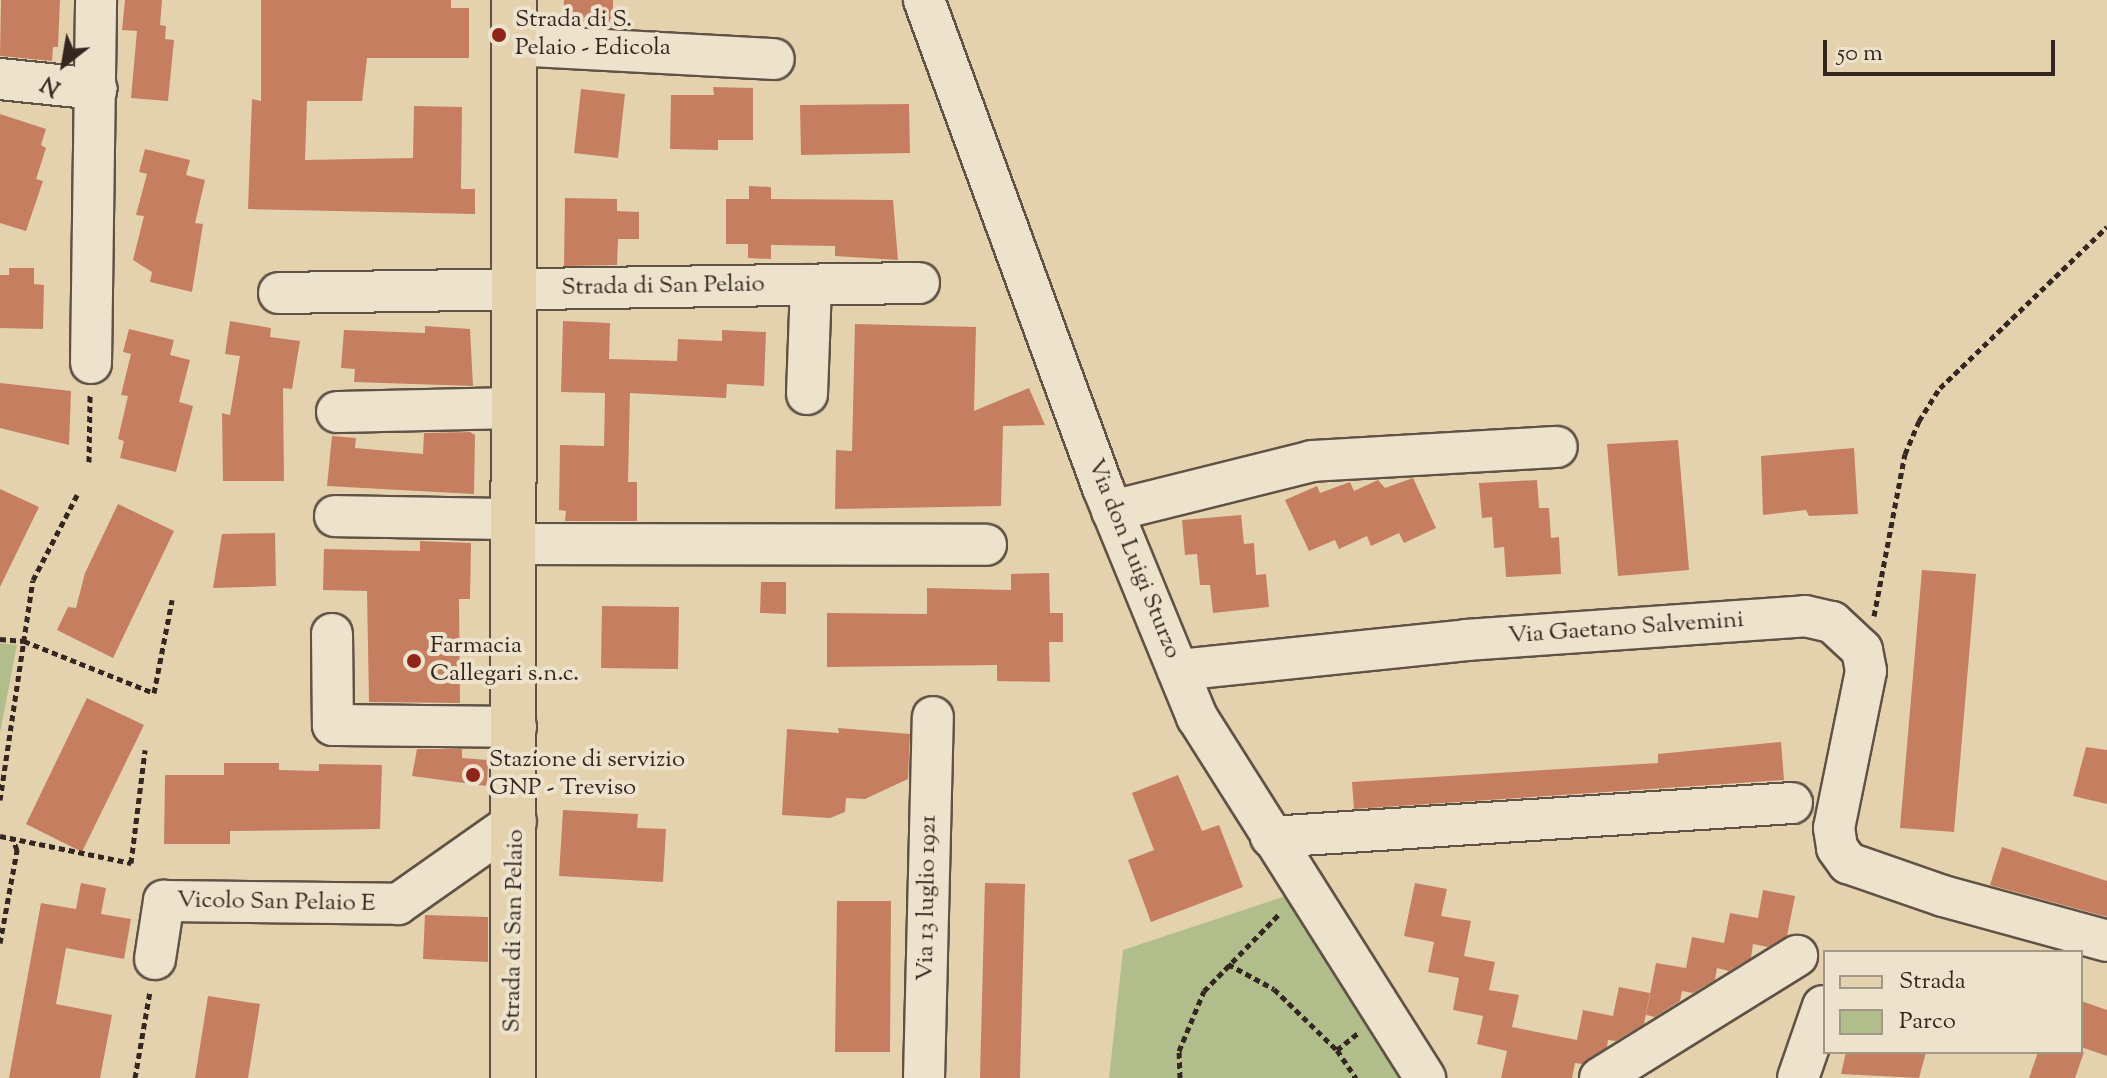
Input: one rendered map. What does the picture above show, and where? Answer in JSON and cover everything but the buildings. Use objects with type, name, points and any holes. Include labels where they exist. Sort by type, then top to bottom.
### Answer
[{"type":"main road","name":"Strada di San Pelaio","points":[[513,1078],[516,821],[514,0]]},
{"type":"street","points":[[91,363],[96,0]]},
{"type":"street","name":"Via don Luigi Sturzo","points":[[924,0],[1112,511],[1197,717],[1425,1078]]},
{"type":"street","points":[[514,45],[774,59]]},
{"type":"street","points":[[0,79],[96,89]]},
{"type":"street","name":"Strada di San Pelaio","points":[[279,293],[919,283]]},
{"type":"street","points":[[807,394],[811,285]]},
{"type":"street","points":[[337,412],[515,408]]},
{"type":"street","points":[[1112,511],[1312,461],[1557,447]]},
{"type":"street","points":[[335,516],[514,532],[986,545]]},
{"type":"street","name":"Via Gaetano Salvemini","points":[[1178,670],[1466,640],[1805,616],[1832,622],[1862,650]]},
{"type":"street","points":[[332,634],[333,725],[516,727]]},
{"type":"street","points":[[1862,650],[1866,671],[1834,828],[1837,848],[1848,863],[1943,896],[2107,941]]},
{"type":"street","name":"Via 13 luglio 1921","points":[[924,1078],[933,717]]},
{"type":"street","points":[[1271,837],[1792,803]]},
{"type":"street","name":"Vicolo San Pelaio E","points":[[155,959],[164,901],[398,904],[516,821]]},
{"type":"street","points":[[1600,1078],[1797,956]]},
{"type":"street","points":[[1798,1078],[1823,1006]]},
{"type":"path","points":[[1862,650],[1877,608],[1905,454],[1919,421],[1940,388],[2107,227]]},
{"type":"path","points":[[89,462],[91,363]]},
{"type":"path","points":[[0,800],[2,769],[33,580],[77,495]]},
{"type":"path","points":[[0,639],[24,641],[154,693],[172,600]]},
{"type":"path","points":[[0,836],[131,863],[145,750]]},
{"type":"path","points":[[0,943],[17,850],[13,839]]},
{"type":"path","points":[[1180,1078],[1179,1051],[1189,1017],[1228,964],[1304,890]]},
{"type":"path","points":[[135,1078],[155,959]]},
{"type":"path","points":[[1228,964],[1274,989],[1337,1050],[1356,1078]]},
{"type":"green space","points":[[0,643],[17,645],[0,733]]},
{"type":"green space","points":[[1304,890],[1426,1078],[1109,1078],[1123,950]]},
{"type":"place","name":"Strada di S. Pelaio - Edicola","points":[[499,35]]},
{"type":"place","name":"Farmacia Callegari s.n.c.","points":[[414,661]]},
{"type":"place","name":"Stazione di servizio GNP - Treviso","points":[[473,775]]}]
